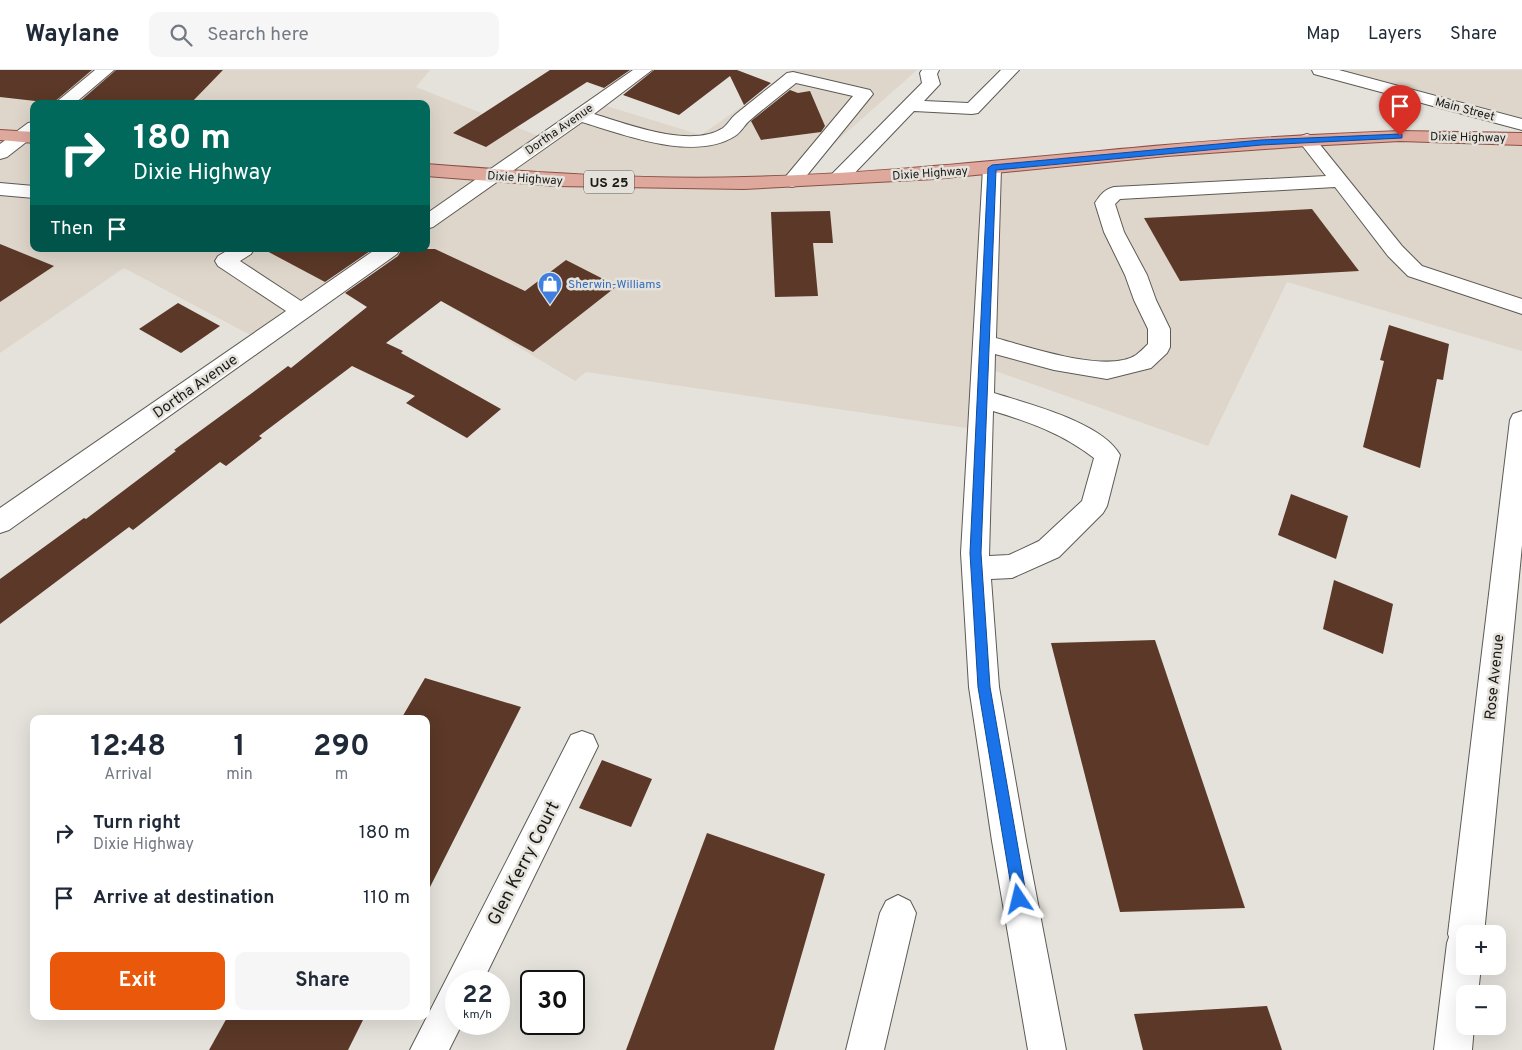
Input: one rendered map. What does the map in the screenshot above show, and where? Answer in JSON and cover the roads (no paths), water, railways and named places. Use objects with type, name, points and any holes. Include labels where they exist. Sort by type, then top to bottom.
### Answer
[{"type":"main road","points":[[0,135],[30,134]]},
{"type":"main road","name":"Dixie Highway","points":[[430,170],[556,180],[744,183],[935,173],[1167,150],[1307,140],[1400,136],[1522,139]]},
{"type":"street","points":[[68,100],[106,70]]},
{"type":"street","name":"Dortha Avenue","points":[[430,220],[644,70]]},
{"type":"street","points":[[839,178],[931,84],[928,73],[931,70]]},
{"type":"street","points":[[910,106],[972,108],[1011,70]]},
{"type":"street","name":"Main Street","points":[[1320,70],[1522,125]]},
{"type":"street","points":[[1377,85],[1387,70]]},
{"type":"street","points":[[580,114],[647,136],[696,141],[714,140],[730,132],[740,120],[794,77],[864,94],[792,181]]},
{"type":"street","points":[[0,153],[30,134]]},
{"type":"street","points":[[1307,140],[1395,251],[1415,271],[1522,306]]},
{"type":"street","points":[[992,168],[975,553],[984,687],[1009,841],[1047,1050]]},
{"type":"street","points":[[984,342],[1054,362],[1107,371],[1143,362],[1159,347],[1159,329],[1145,300],[1136,275],[1114,232],[1105,203],[1114,192],[1340,181]]},
{"type":"street","points":[[0,188],[30,192]]},
{"type":"street","points":[[239,252],[225,261],[301,311]]},
{"type":"street","name":"Dortha Avenue","points":[[0,522],[386,252]]},
{"type":"street","points":[[976,569],[1012,566],[1049,549],[1094,506],[1106,455],[1084,437],[1045,418],[982,398]]},
{"type":"street","name":"Rose Avenue","points":[[1467,925],[1522,420]]},
{"type":"street","name":"Glen Kerry Court","points":[[470,970],[582,746]]},
{"type":"street","points":[[865,1050],[898,913]]},
{"type":"street","points":[[1453,1050],[1461,975]]},
{"type":"street","points":[[429,1050],[445,1018]]},
{"type":"place","name":"Sherwin-Williams","points":[[550,305]]}]
